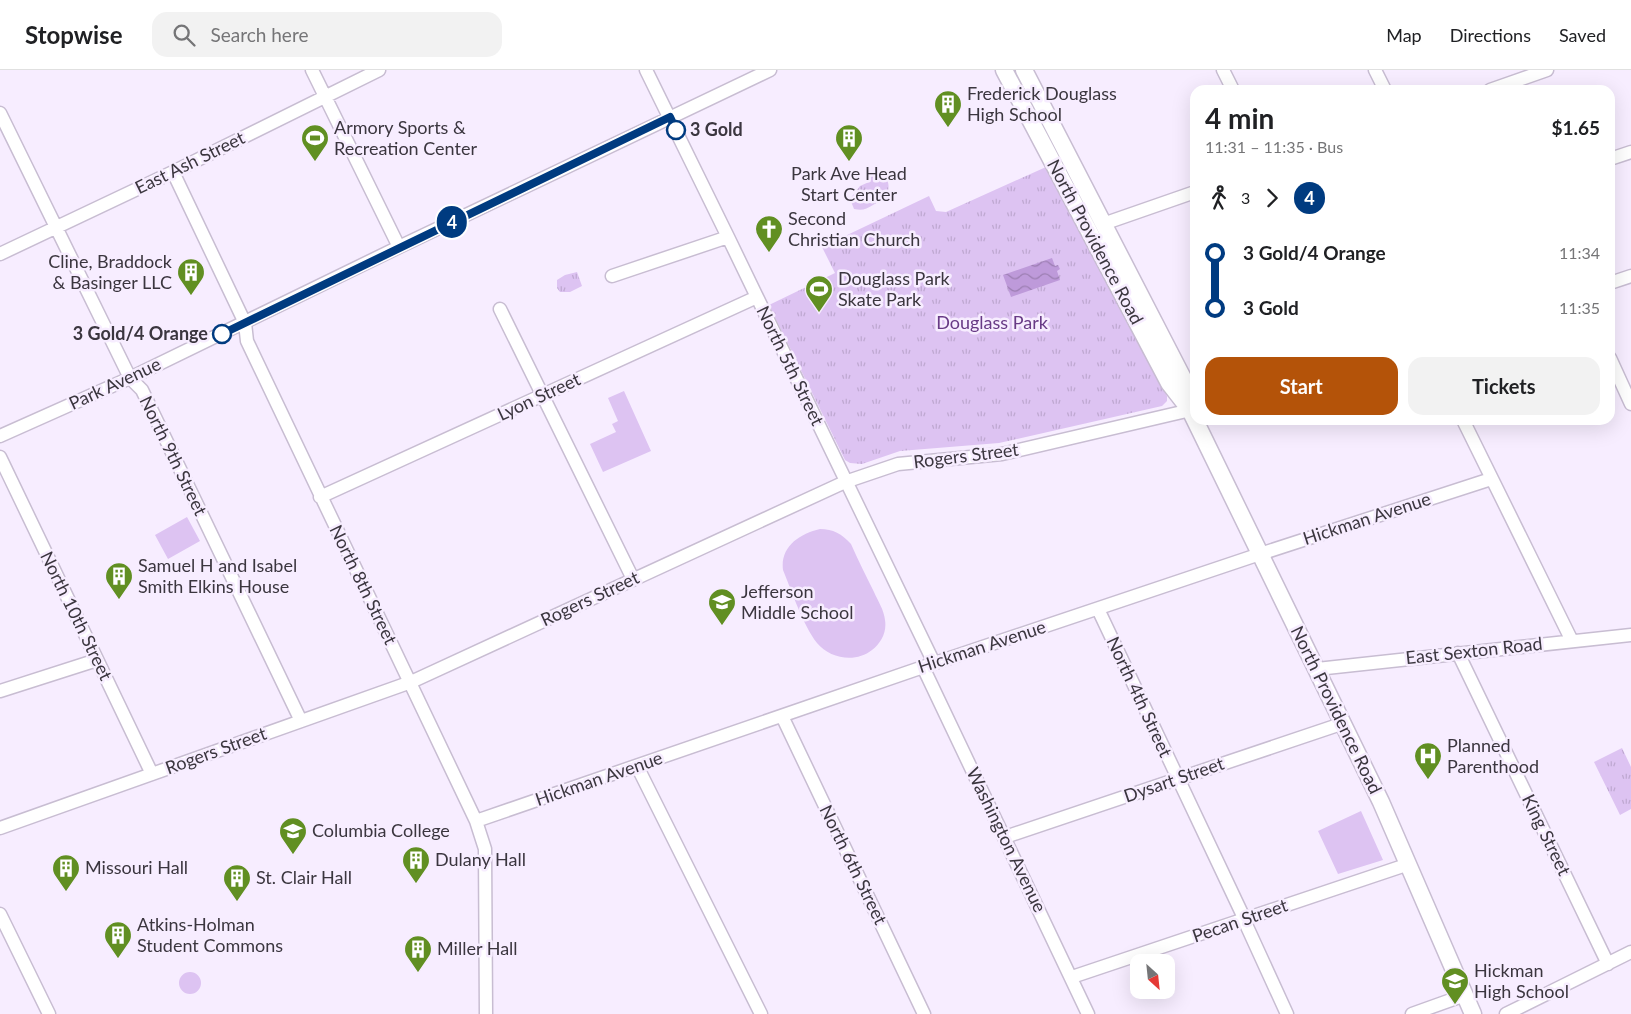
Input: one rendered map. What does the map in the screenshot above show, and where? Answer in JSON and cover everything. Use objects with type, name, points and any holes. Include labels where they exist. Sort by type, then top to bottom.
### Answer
[{"type":"main road","name":"North Providence Road","points":[[1004,70],[1169,383],[1190,406]]},
{"type":"main road","name":"North Providence Road","points":[[1024,70],[1184,380],[1190,399]]},
{"type":"main road","name":"North Providence Road","points":[[1200,425],[1260,554],[1344,723],[1409,864],[1473,1014]]},
{"type":"street","points":[[312,70],[399,247]]},
{"type":"street","name":"East Ash Street","points":[[0,254],[173,172],[379,70]]},
{"type":"street","name":"North 5th Street","points":[[646,70],[845,482],[929,665]]},
{"type":"street","name":"Park Avenue","points":[[0,436],[130,378],[770,70]]},
{"type":"street","points":[[1223,70],[1231,85]]},
{"type":"street","points":[[1375,70],[1382,85]]},
{"type":"street","points":[[1504,85],[1547,70]]},
{"type":"street","name":"North 9th Street","points":[[0,112],[130,378],[142,390],[301,721]]},
{"type":"street","points":[[1615,157],[1631,152]]},
{"type":"street","name":"North 8th Street","points":[[173,172],[245,322],[247,341],[476,821],[485,849],[486,1014]]},
{"type":"street","points":[[1103,224],[1190,194]]},
{"type":"street","points":[[612,276],[728,237]]},
{"type":"street","points":[[1615,281],[1631,276]]},
{"type":"street","name":"Lyon Street","points":[[320,497],[757,297]]},
{"type":"street","points":[[500,309],[633,579]]},
{"type":"street","points":[[1615,369],[1631,404]]},
{"type":"street","name":"Rogers Street","points":[[0,828],[411,682],[845,482],[898,464],[1002,454],[1190,410]]},
{"type":"street","points":[[1465,425],[1572,641]]},
{"type":"street","name":"North 10th Street","points":[[0,457],[152,774]]},
{"type":"street","name":"Hickman Avenue","points":[[476,821],[929,665],[1491,479]]},
{"type":"street","name":"North 4th Street","points":[[1098,609],[1287,1014]]},
{"type":"street","name":"East Sexton Road","points":[[1317,669],[1458,652],[1631,635]]},
{"type":"street","name":"King Street","points":[[1458,652],[1608,964]]},
{"type":"street","points":[[0,691],[97,660]]},
{"type":"street","name":"Washington Avenue","points":[[929,665],[1005,837],[1088,1014]]},
{"type":"street","name":"North 6th Street","points":[[782,716],[924,1014]]},
{"type":"street","name":"Dysart Street","points":[[1005,837],[1344,723]]},
{"type":"street","points":[[637,766],[761,1014]]},
{"type":"street","name":"Pecan Street","points":[[1072,977],[1409,864]]},
{"type":"street","points":[[0,914],[48,1014]]},
{"type":"street","points":[[1506,1014],[1631,952]]},
{"type":"street","points":[[1412,1014],[1465,995]]},
{"type":"green space","name":"Douglass Park","points":[[1046,167],[1167,396],[1167,401],[1162,406],[999,443],[900,451],[862,464],[850,463],[845,460],[769,305],[835,273],[822,247],[929,196],[936,211],[946,212]]},
{"type":"green space","points":[[871,172],[885,175],[888,185],[887,193],[882,199],[868,208],[862,210],[854,209],[850,199],[860,186],[869,182]]},
{"type":"green space","points":[[577,272],[582,286],[570,292],[560,292],[557,288],[557,280],[565,275]]},
{"type":"green space","points":[[624,391],[651,451],[603,472],[590,444],[616,432],[612,424],[618,421],[608,398]]},
{"type":"green space","points":[[187,517],[200,541],[168,559],[155,535]]},
{"type":"green space","points":[[820,529],[837,533],[851,544],[881,606],[885,620],[885,629],[881,641],[872,650],[858,657],[836,656],[817,643],[802,618],[783,570],[785,555],[792,543],[805,534]]},
{"type":"green space","points":[[1622,748],[1631,767],[1631,809],[1620,815],[1594,762]]},
{"type":"green space","points":[[1361,811],[1383,860],[1338,874],[1318,831]]},
{"type":"green space","points":[[190,972],[198,975],[201,983],[198,991],[190,994],[182,991],[179,983],[182,975]]},
{"type":"water","points":[[1052,258],[1055,266],[1058,265],[1060,269],[1057,271],[1060,280],[1011,297],[1003,275]]},
{"type":"bus line","name":"4","points":[[222,334],[288,300],[670,117],[676,130]]},
{"type":"place","name":"Frederick Douglass High School","points":[[948,128]]},
{"type":"place","name":"3 Gold","points":[[676,130]]},
{"type":"place","name":"Armory Sports & Recreation Center","points":[[315,162]]},
{"type":"place","name":"Park Ave Head Start Center","points":[[849,162]]},
{"type":"place","name":"Second Christian Church","points":[[769,253]]},
{"type":"place","name":"Cline, Braddock & Basinger LLC","points":[[191,296]]},
{"type":"place","name":"Douglass Park Skate Park","points":[[819,313]]},
{"type":"place","name":"3 Gold/4 Orange","points":[[222,334]]},
{"type":"place","name":"Samuel H and Isabel Smith Elkins House","points":[[119,600]]},
{"type":"place","name":"Jefferson Middle School","points":[[722,626]]},
{"type":"place","name":"Planned Parenthood","points":[[1428,780]]},
{"type":"place","name":"Columbia College","points":[[293,855]]},
{"type":"place","name":"Dulany Hall","points":[[416,884]]},
{"type":"place","name":"Missouri Hall","points":[[66,892]]},
{"type":"place","name":"St. Clair Hall","points":[[237,902]]},
{"type":"place","name":"Atkins-Holman Student Commons","points":[[118,959]]},
{"type":"place","name":"Miller Hall","points":[[418,973]]},
{"type":"place","name":"Hickman High School","points":[[1455,1005]]}]
